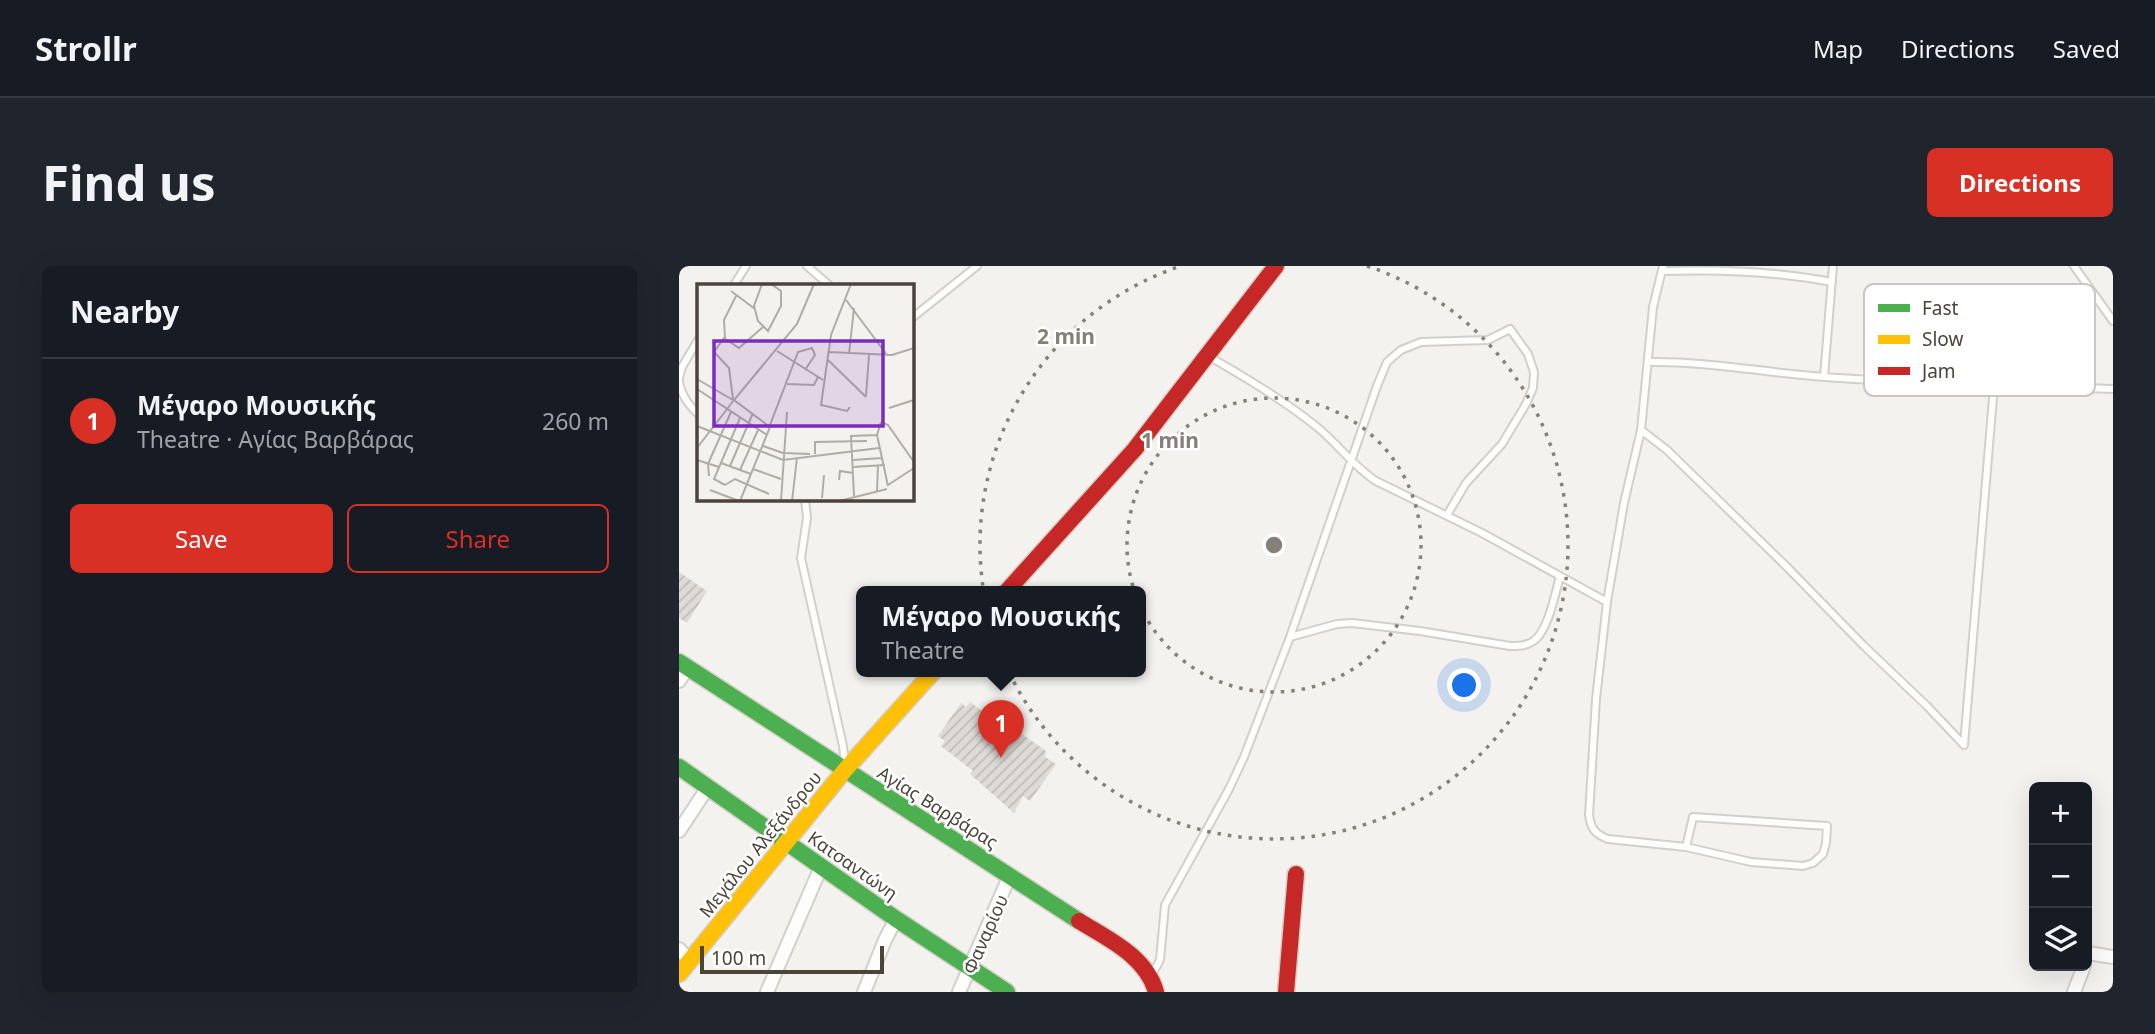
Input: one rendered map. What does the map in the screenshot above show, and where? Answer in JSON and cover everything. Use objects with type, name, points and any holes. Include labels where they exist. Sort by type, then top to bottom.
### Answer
[{"type":"street","points":[[1012,586],[1135,449],[1276,266]]},
{"type":"street","points":[[679,681],[683,664]]},
{"type":"street","name":"Αγίας Βαρβάρας","points":[[683,664],[1129,953],[1142,964],[1158,987]]},
{"type":"street","name":"Μεγάλου Αλεξάνδρου","points":[[679,974],[685,955],[929,677]]},
{"type":"street","name":"Κατσαντώνη","points":[[679,767],[896,919],[1007,992]]},
{"type":"street","points":[[679,831],[708,787]]},
{"type":"street","points":[[767,992],[821,867]]},
{"type":"street","points":[[1286,992],[1296,874]]},
{"type":"street","name":"Φαναρίου","points":[[960,992],[1010,875]]},
{"type":"street","points":[[864,992],[896,919]]},
{"type":"street","points":[[2092,956],[2113,957]]},
{"type":"street","points":[[2074,992],[2081,971]]},
{"type":"lane","points":[[735,284],[747,266]]},
{"type":"lane","points":[[807,266],[828,284]]},
{"type":"lane","points":[[913,317],[977,266]]},
{"type":"lane","points":[[1825,377],[1833,266]]},
{"type":"lane","points":[[2074,266],[2087,284]]},
{"type":"lane","points":[[1686,847],[1693,817],[1827,826],[1823,854],[1813,863],[1803,866],[1751,862],[1686,847],[1608,839],[1598,835],[1590,827],[1596,699],[1607,602],[1624,503],[1641,430],[1653,307],[1662,268],[1760,271],[1832,282]]},
{"type":"lane","points":[[2095,296],[2113,321]]},
{"type":"lane","points":[[1158,987],[1165,905],[1244,757],[1290,637],[1381,373],[1387,362],[1401,349],[1421,342],[1488,340],[1510,329],[1528,354],[1534,372],[1533,388],[1502,444],[1466,483],[1447,515]]},
{"type":"lane","points":[[697,342],[679,380],[685,401],[697,413]]},
{"type":"lane","points":[[1208,356],[1296,411],[1335,442],[1351,461],[1376,481],[1447,515],[1607,602]]},
{"type":"lane","points":[[1649,362],[1694,362],[1773,373],[1864,379]]},
{"type":"lane","points":[[2095,389],[2113,389]]},
{"type":"lane","points":[[1641,430],[1667,450],[1787,567],[1964,745],[1993,396]]},
{"type":"lane","points":[[805,500],[807,518],[801,558],[843,746],[845,770]]},
{"type":"lane","points":[[1290,637],[1337,624],[1352,624],[1420,631],[1510,646],[1522,645],[1533,642],[1542,632],[1560,576]]},
{"type":"building","points":[[679,572],[707,591],[687,623],[679,618]]},
{"type":"building","points":[[970,702],[985,713],[987,709],[1046,751],[1045,757],[1056,764],[1030,801],[1023,796],[1014,813],[970,774],[973,771],[941,746],[945,741],[938,736],[961,703],[966,707]]},
{"type":"traffic: fast","points":[[679,662],[1079,921]]},
{"type":"traffic: fast","points":[[679,767],[896,919],[1007,992]]},
{"type":"traffic: slow","points":[[679,974],[845,770],[929,677]]},
{"type":"traffic: jam","points":[[1011,586],[1135,449],[1276,266]]},
{"type":"traffic: jam","points":[[1286,992],[1296,874]]},
{"type":"traffic: jam","points":[[1079,921],[1135,958],[1151,979],[1156,992]]},
{"type":"place","name":"Μέγαρο Μουσικής","points":[[1001,758]]}]
